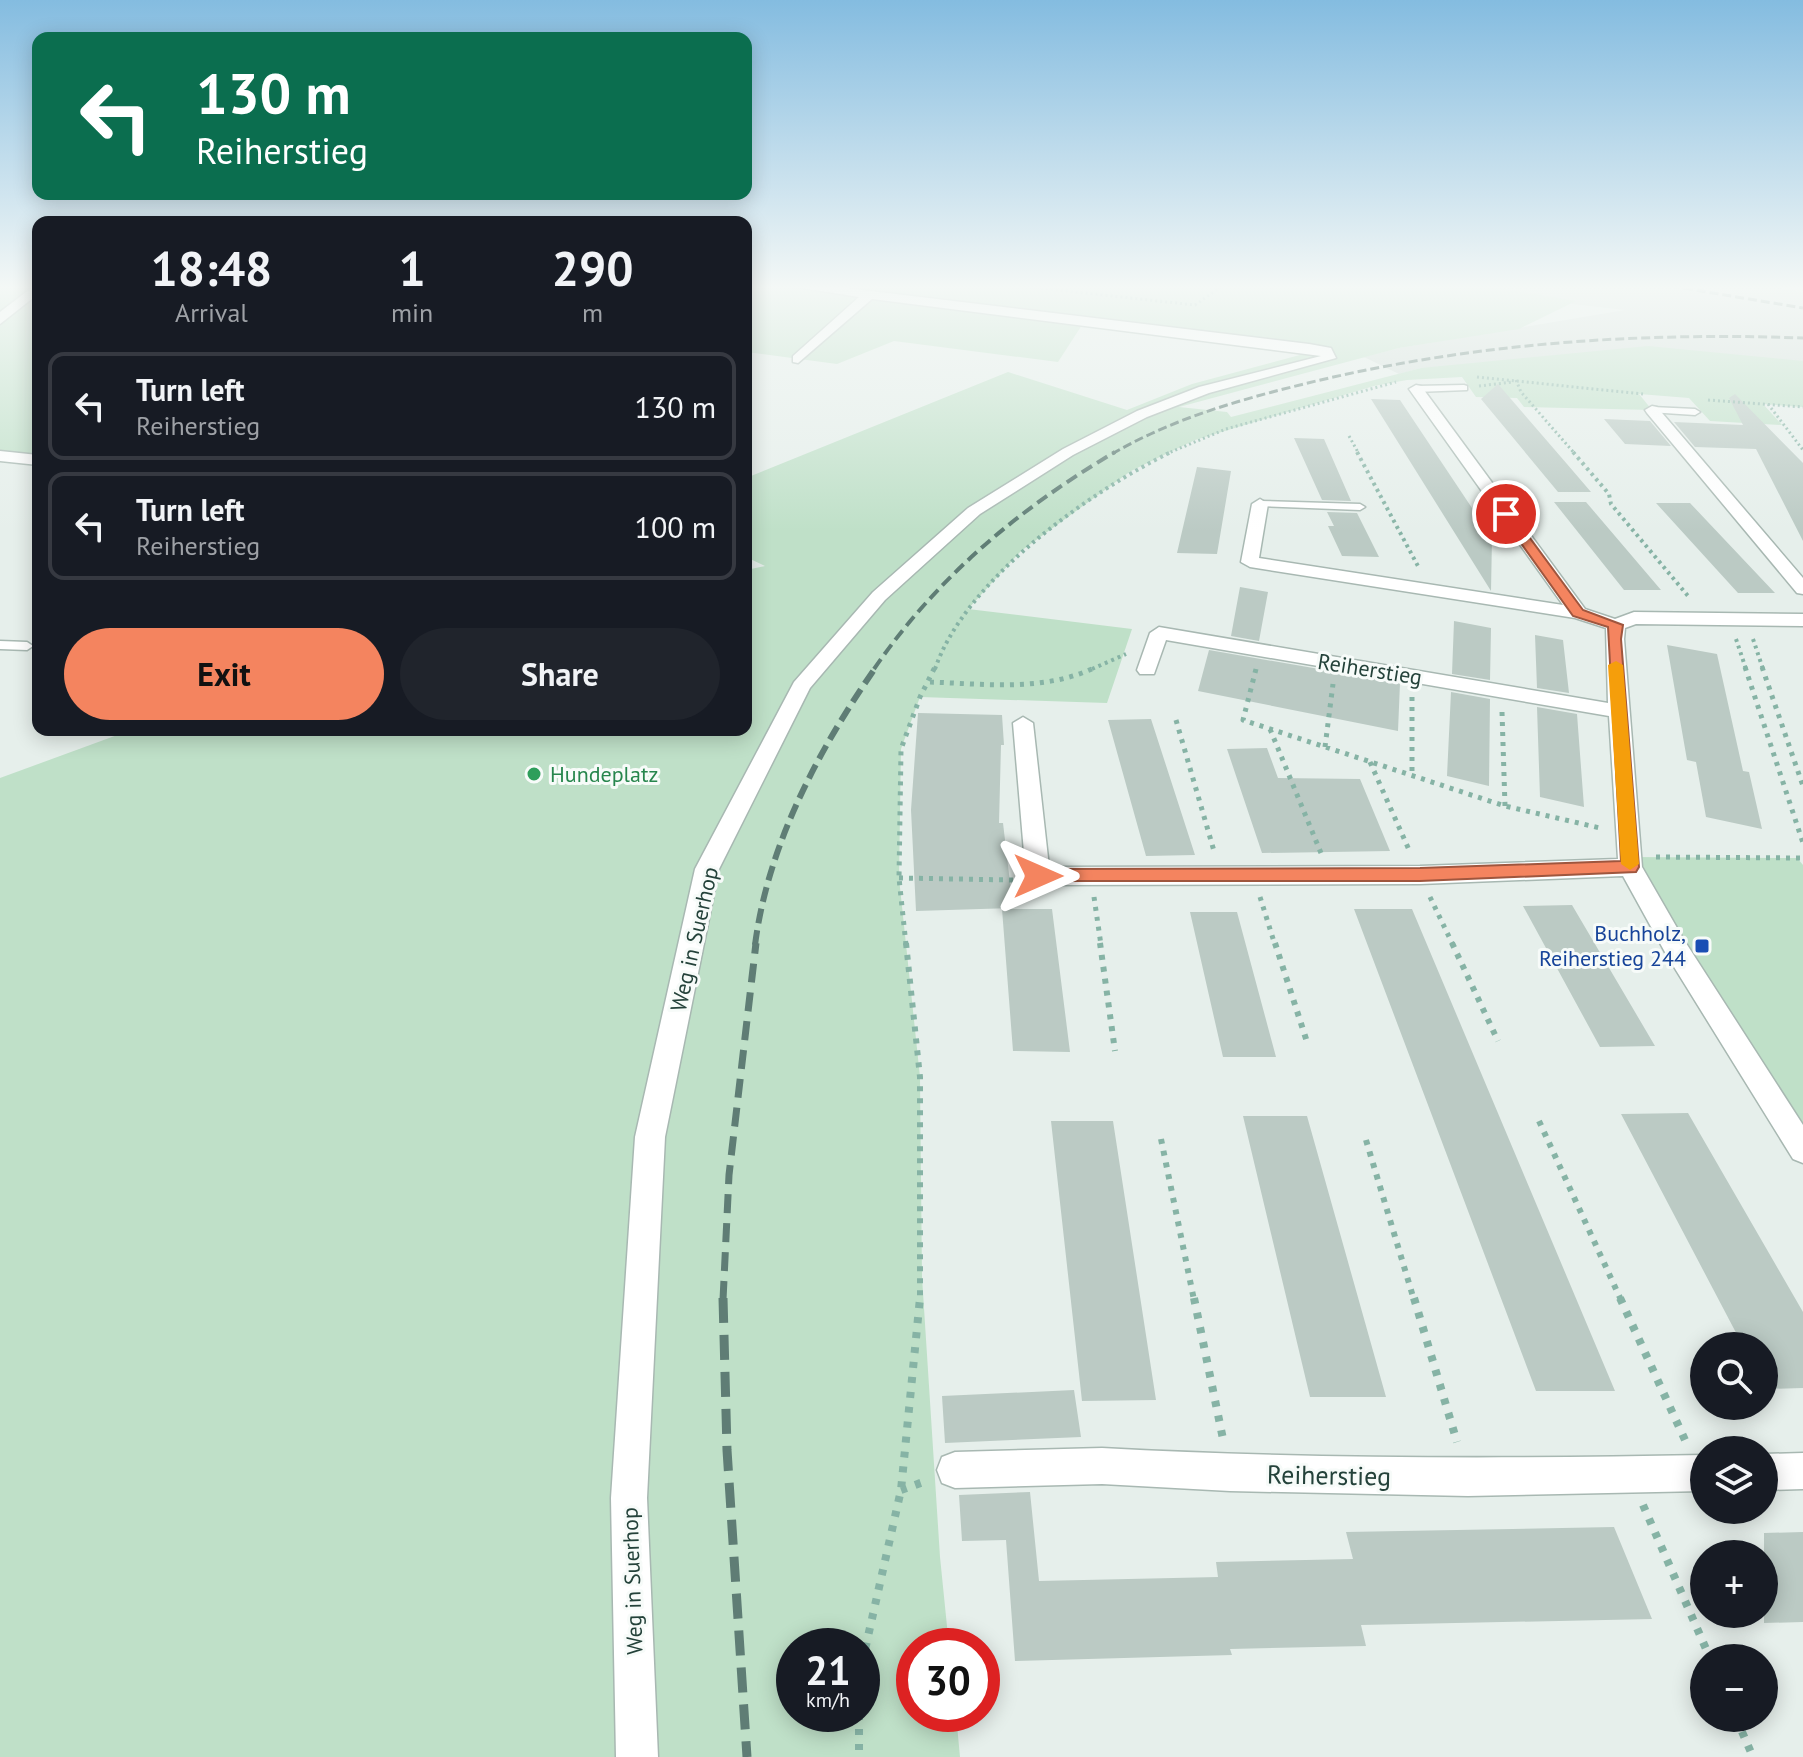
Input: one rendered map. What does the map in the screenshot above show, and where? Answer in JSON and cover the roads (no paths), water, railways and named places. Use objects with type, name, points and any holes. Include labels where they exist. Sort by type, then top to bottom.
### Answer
[{"type":"street","name":"Weg in Suerhop","points":[[637,1757],[629,1498],[650,1137],[707,869],[801,686],[879,596],[974,511],[1068,452],[1142,414],[1204,390],[1290,368]]},
{"type":"street","points":[[1412,385],[1578,613]]},
{"type":"street","points":[[1651,402],[1803,589]]},
{"type":"street","points":[[0,456],[32,459]]},
{"type":"street","points":[[1260,504],[1250,562],[1578,613],[1616,625],[1634,618],[1803,620]]},
{"type":"street","points":[[1616,625],[1614,639],[1630,862],[1675,947],[1803,1150]]},
{"type":"street","name":"Reiherstieg","points":[[1147,670],[1159,633],[1619,711]]},
{"type":"street","points":[[1023,723],[1038,876],[1420,875],[1630,862]]},
{"type":"street","name":"Reiherstieg","points":[[955,1470],[1102,1466],[1230,1473],[1468,1478],[1690,1473]]},
{"type":"street","points":[[1778,1472],[1803,1471]]},
{"type":"lane","points":[[1412,385],[1464,388]]},
{"type":"lane","points":[[1651,402],[1695,412]]},
{"type":"lane","points":[[1260,504],[1360,507]]},
{"type":"lane","points":[[0,645],[27,646]]},
{"type":"railway","points":[[1112,454],[1161,429],[1237,402],[1377,368]]},
{"type":"railway","points":[[874,669],[925,604],[982,547],[1046,497],[1115,452]]},
{"type":"railway","points":[[755,945],[771,870],[799,799],[835,731],[876,667]]},
{"type":"railway","points":[[723,1299],[729,1175],[756,943]]},
{"type":"railway","points":[[723,1299],[727,1450],[747,1757]]},
{"type":"place","name":"Hundeplatz","points":[[534,774]]},
{"type":"place","name":"Buchholz, Reiherstieg 244","points":[[1702,946]]}]
